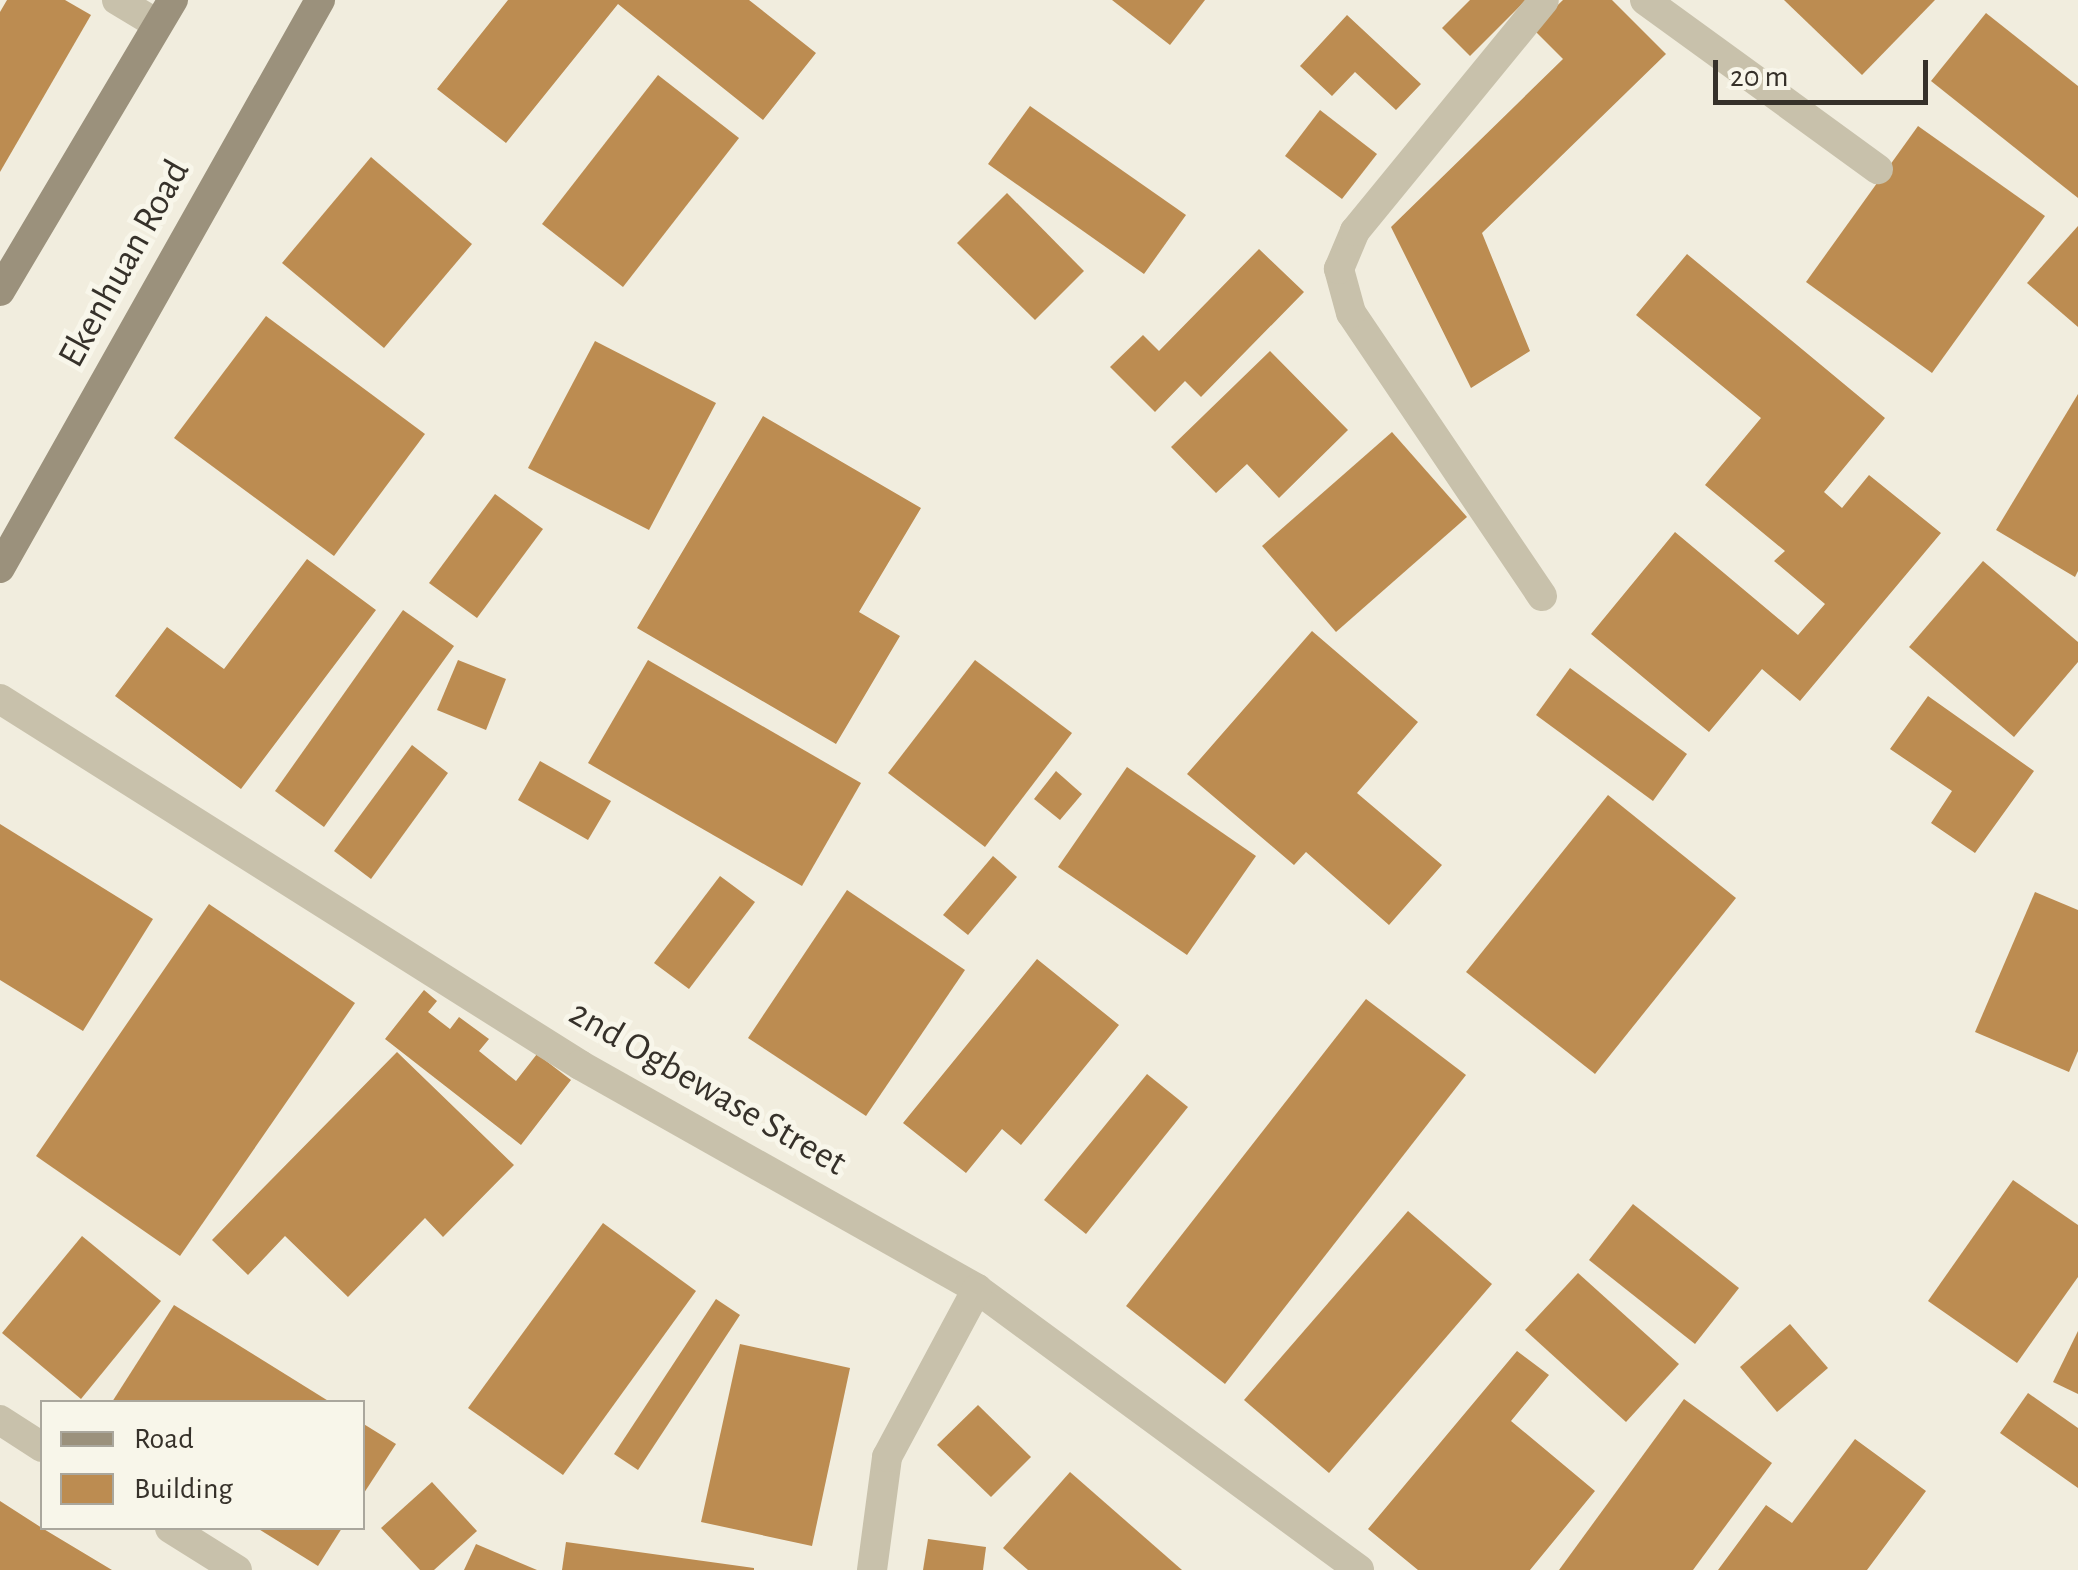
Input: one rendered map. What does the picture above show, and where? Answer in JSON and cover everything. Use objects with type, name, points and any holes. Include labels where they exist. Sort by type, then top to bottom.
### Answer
[{"type":"main road","name":"Ekenhuan Road","points":[[0,568],[320,0]]},
{"type":"main road","points":[[0,291],[165,12]]},
{"type":"street","points":[[117,0],[165,12]]},
{"type":"street","points":[[1542,596],[1352,313],[1338,268],[1355,232],[1544,0]]},
{"type":"street","points":[[1646,0],[1878,169]]},
{"type":"street","name":"2nd Ogbewase Street","points":[[0,698],[580,1064],[977,1290],[1358,1570]]},
{"type":"street","points":[[872,1570],[887,1457],[977,1290]]},
{"type":"street","points":[[0,1420],[40,1446]]},
{"type":"street","points":[[173,1530],[237,1570]]},
{"type":"building","points":[[7,0],[65,0],[91,15],[0,172],[0,12]]},
{"type":"building","points":[[508,0],[749,0],[816,53],[763,120],[618,4],[506,143],[437,89]]},
{"type":"building","points":[[1112,0],[1205,0],[1170,45]]},
{"type":"building","points":[[1470,0],[1526,0],[1470,56],[1442,28]]},
{"type":"building","points":[[1563,0],[1612,0],[1666,54],[1482,233],[1530,351],[1471,388],[1391,227],[1563,59],[1533,29]]},
{"type":"building","points":[[1784,0],[1935,0],[1862,75]]},
{"type":"building","points":[[1986,13],[2078,86],[2078,198],[1931,81]]},
{"type":"building","points":[[1347,15],[1421,84],[1396,110],[1355,72],[1332,96],[1300,66]]},
{"type":"building","points":[[658,75],[739,138],[623,287],[542,224]]},
{"type":"building","points":[[1030,106],[1186,215],[1144,274],[988,164]]},
{"type":"building","points":[[1320,110],[1377,154],[1342,199],[1285,156]]},
{"type":"building","points":[[1918,126],[2045,216],[1932,373],[1806,282]]},
{"type":"building","points":[[371,157],[472,244],[384,348],[282,263]]},
{"type":"building","points":[[1007,193],[1084,271],[1035,320],[957,243]]},
{"type":"building","points":[[2078,226],[2078,327],[2027,283]]},
{"type":"building","points":[[1259,249],[1304,292],[1201,397],[1185,381],[1155,412],[1110,367],[1143,335],[1159,351]]},
{"type":"building","points":[[1687,254],[1885,418],[1824,492],[1842,508],[1869,475],[1941,533],[1800,701],[1762,669],[1709,732],[1591,634],[1675,532],[1798,635],[1825,604],[1774,561],[1785,551],[1705,485],[1761,418],[1636,315]]},
{"type":"building","points":[[266,316],[425,434],[334,556],[174,438]]},
{"type":"building","points":[[595,341],[716,403],[649,530],[528,468]]},
{"type":"building","points":[[1270,351],[1348,430],[1279,498],[1247,464],[1216,493],[1171,447]]},
{"type":"building","points":[[2078,394],[2078,571],[2075,577],[1996,530]]},
{"type":"building","points":[[763,416],[921,508],[859,612],[900,636],[836,744],[637,628]]},
{"type":"building","points":[[1392,432],[1467,517],[1336,632],[1262,546]]},
{"type":"building","points":[[495,494],[543,529],[477,618],[429,583]]},
{"type":"building","points":[[307,559],[376,610],[241,789],[115,696],[167,627],[224,669]]},
{"type":"building","points":[[1983,561],[2078,642],[2078,662],[2014,737],[1909,647]]},
{"type":"building","points":[[403,610],[454,646],[324,827],[275,791]]},
{"type":"building","points":[[1312,631],[1418,722],[1357,793],[1442,865],[1389,925],[1306,852],[1294,865],[1187,774]]},
{"type":"building","points":[[458,660],[506,679],[486,730],[437,710]]},
{"type":"building","points":[[648,660],[861,783],[802,886],[588,763]]},
{"type":"building","points":[[975,660],[1072,733],[985,847],[888,773]]},
{"type":"building","points":[[1570,668],[1687,754],[1653,801],[1536,715]]},
{"type":"building","points":[[1928,696],[2034,771],[1975,853],[1931,823],[1952,791],[1890,749]]},
{"type":"building","points":[[412,745],[448,773],[371,879],[334,851]]},
{"type":"building","points":[[540,761],[611,801],[588,840],[518,800]]},
{"type":"building","points":[[1127,767],[1256,856],[1187,955],[1058,867]]},
{"type":"building","points":[[1056,771],[1082,794],[1060,820],[1034,799]]},
{"type":"building","points":[[1608,795],[1736,898],[1595,1074],[1466,972]]},
{"type":"building","points":[[0,824],[153,919],[83,1031],[0,980]]},
{"type":"building","points":[[993,856],[1017,877],[968,935],[943,915]]},
{"type":"building","points":[[720,876],[755,902],[689,989],[654,963]]},
{"type":"building","points":[[847,890],[965,970],[866,1116],[748,1038]]},
{"type":"building","points":[[2035,892],[2078,910],[2078,1051],[2069,1072],[1975,1032]]},
{"type":"building","points":[[209,904],[355,1003],[180,1256],[36,1156]]},
{"type":"building","points":[[1037,959],[1119,1025],[1021,1145],[1002,1129],[966,1173],[903,1123]]},
{"type":"building","points":[[424,990],[437,1001],[428,1012],[450,1029],[459,1017],[489,1039],[479,1051],[516,1081],[537,1054],[571,1080],[521,1145],[385,1039]]},
{"type":"building","points":[[1366,999],[1466,1075],[1225,1384],[1126,1306]]},
{"type":"building","points":[[397,1052],[514,1165],[443,1237],[425,1218],[348,1297],[285,1236],[248,1275],[212,1240]]},
{"type":"building","points":[[1147,1074],[1188,1107],[1086,1234],[1044,1200]]},
{"type":"building","points":[[2013,1180],[2078,1225],[2078,1277],[2017,1363],[1928,1301]]},
{"type":"building","points":[[1633,1204],[1739,1288],[1695,1344],[1589,1260]]},
{"type":"building","points":[[1408,1211],[1492,1284],[1329,1473],[1244,1400]]},
{"type":"building","points":[[603,1223],[696,1291],[563,1475],[468,1408]]},
{"type":"building","points":[[82,1236],[161,1301],[81,1399],[2,1333]]},
{"type":"building","points":[[1578,1273],[1679,1364],[1626,1422],[1525,1330]]},
{"type":"building","points":[[716,1299],[740,1315],[638,1470],[614,1454]]},
{"type":"building","points":[[174,1305],[327,1400],[113,1400]]},
{"type":"building","points":[[1790,1324],[1828,1368],[1777,1412],[1740,1367]]},
{"type":"building","points":[[2078,1331],[2078,1394],[2053,1382]]},
{"type":"building","points":[[740,1344],[850,1368],[812,1546],[701,1522]]},
{"type":"building","points":[[1517,1351],[1549,1375],[1511,1421],[1595,1491],[1530,1570],[1418,1570],[1368,1529]]},
{"type":"building","points":[[2028,1393],[2078,1428],[2078,1488],[2000,1433]]},
{"type":"building","points":[[1684,1399],[1772,1463],[1693,1570],[1559,1570]]},
{"type":"building","points":[[978,1405],[1031,1457],[991,1497],[937,1445]]},
{"type":"building","points":[[365,1425],[396,1444],[365,1491]]},
{"type":"building","points":[[1855,1439],[1926,1491],[1867,1570],[1718,1570],[1766,1505],[1792,1523]]},
{"type":"building","points":[[1070,1472],[1182,1570],[1028,1570],[1003,1548]]},
{"type":"building","points":[[432,1482],[477,1531],[434,1570],[420,1570],[381,1528]]},
{"type":"building","points":[[0,1501],[40,1530],[112,1570],[0,1570]]},
{"type":"building","points":[[260,1530],[341,1530],[318,1566]]},
{"type":"building","points":[[928,1539],[986,1547],[983,1570],[923,1570]]},
{"type":"building","points":[[566,1542],[754,1568],[754,1570],[562,1570]]},
{"type":"building","points":[[476,1544],[537,1570],[464,1570]]}]
